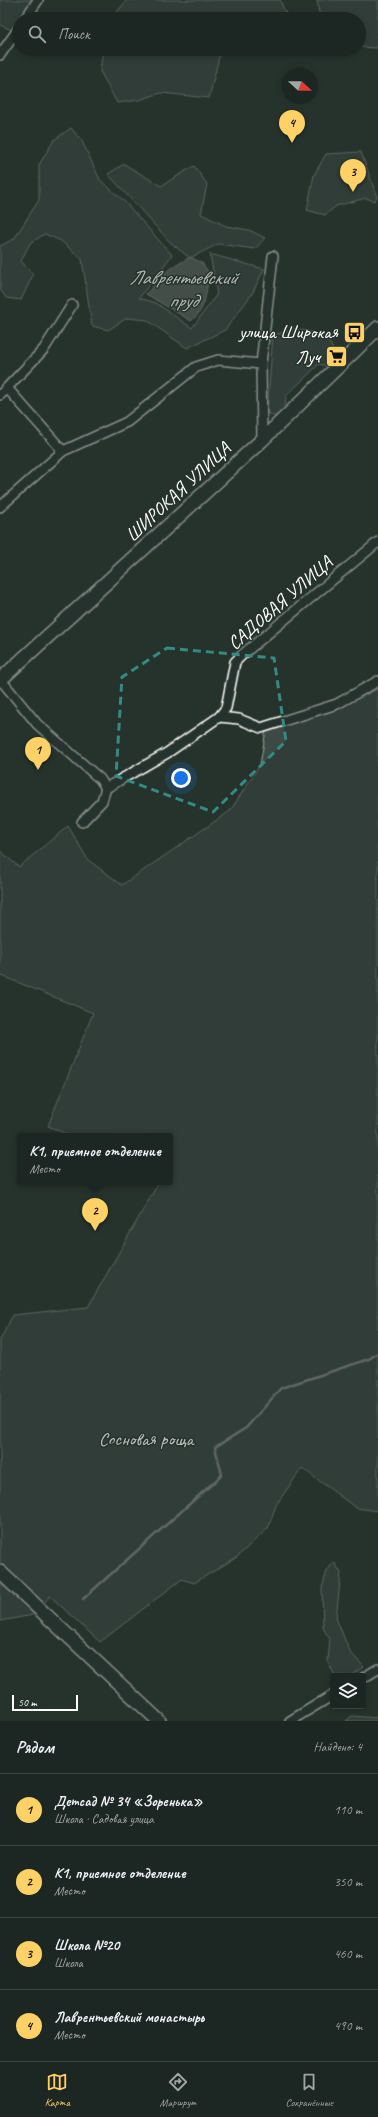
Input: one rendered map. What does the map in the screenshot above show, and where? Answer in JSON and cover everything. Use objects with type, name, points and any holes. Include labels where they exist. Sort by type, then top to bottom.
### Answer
[{"type":"street","points":[[30,12],[38,0]]},
{"type":"street","points":[[0,55],[12,38]]},
{"type":"street","points":[[262,440],[261,364],[273,256]]},
{"type":"street","points":[[0,395],[44,350],[72,305]]},
{"type":"street","name":"ШИРОКАЯ УЛИЦА","points":[[0,680],[262,440],[378,328]]},
{"type":"street","points":[[0,507],[63,451],[127,422],[196,367],[218,360],[261,364]]},
{"type":"street","points":[[7,388],[63,451]]},
{"type":"street","name":"САДОВАЯ УЛИЦА","points":[[106,788],[167,753],[219,717],[226,708],[235,662],[378,542]]},
{"type":"street","points":[[0,680],[37,724],[100,779],[106,788],[102,801],[82,822]]},
{"type":"street","points":[[219,717],[239,719],[261,728],[337,704],[378,681]]},
{"type":"street","points":[[0,1572],[114,1677],[159,1721]]},
{"type":"street","points":[[366,1676],[378,1669]]},
{"type":"street","points":[[290,1721],[330,1697]]},
{"type":"highlighted area","points":[[167,648],[274,658],[286,741],[213,812],[116,776],[122,677]]},
{"type":"green space","points":[[0,0],[33,0],[25,12],[12,12],[12,30],[0,25]]},
{"type":"green space","points":[[127,0],[280,0],[285,12],[117,12]]},
{"type":"green space","points":[[317,0],[378,0],[378,48],[366,47],[366,12],[319,12]]},
{"type":"green space","points":[[102,56],[220,56],[209,98],[161,93],[139,100],[117,103],[100,71]]},
{"type":"green space","points":[[71,128],[82,141],[100,180],[124,201],[172,255],[139,298],[156,303],[192,328],[217,294],[210,254],[264,269],[252,294],[225,330],[187,348],[147,320],[127,318],[108,330],[92,326],[82,259],[61,241],[45,234],[30,243],[21,261],[33,275],[21,300],[6,298],[0,289],[0,246],[14,239],[39,200],[39,165],[54,140]]},
{"type":"green space","points":[[361,152],[377,197],[374,201],[366,198],[336,206],[325,215],[307,210],[314,175],[326,154]]},
{"type":"green space","points":[[124,164],[161,186],[194,166],[207,184],[201,214],[226,226],[249,230],[265,238],[255,249],[218,244],[190,258],[171,243],[108,174]]},
{"type":"green space","points":[[294,329],[312,332],[323,336],[330,344],[334,353],[333,363],[330,367],[319,364],[286,396],[285,409],[280,416],[273,416],[267,412],[273,335]]},
{"type":"green space","name":"Сосновая роща","points":[[378,689],[378,1511],[356,1508],[302,1468],[276,1505],[268,1528],[237,1557],[194,1583],[182,1579],[100,1642],[50,1596],[33,1615],[0,1621],[0,1340],[13,1315],[88,1307],[157,1185],[173,1185],[173,1133],[64,1133],[48,1126],[93,1013],[0,975],[0,851],[19,867],[68,826],[88,860],[122,885],[230,811],[260,765],[266,730],[340,706]]},
{"type":"green space","points":[[334,1562],[341,1573],[336,1618],[350,1652],[364,1667],[354,1673],[334,1673],[328,1661],[330,1639],[323,1628],[322,1588],[327,1571]]},
{"type":"green space","points":[[378,1714],[378,1721],[346,1721],[352,1716],[376,1718]]},
{"type":"water","name":"Лаврентьевский пруд","points":[[190,257],[202,263],[209,273],[203,305],[191,321],[146,294],[167,271]]},
{"type":"waterway","points":[[83,1599],[222,1475],[215,1447],[246,1428],[281,1388],[369,1359],[378,1353]]},
{"type":"place","name":"Лаврентьевский монастырь","points":[[292,143]]},
{"type":"place","name":"Школа №20","points":[[353,192]]},
{"type":"place","name":"улица Широкая","points":[[354,332]]},
{"type":"place","name":"Луч","points":[[336,357]]},
{"type":"place","name":"Детсад № 34 «Зоренька»","points":[[38,770]]},
{"type":"place","name":"К1, приемное отделение","points":[[95,1231]]}]
